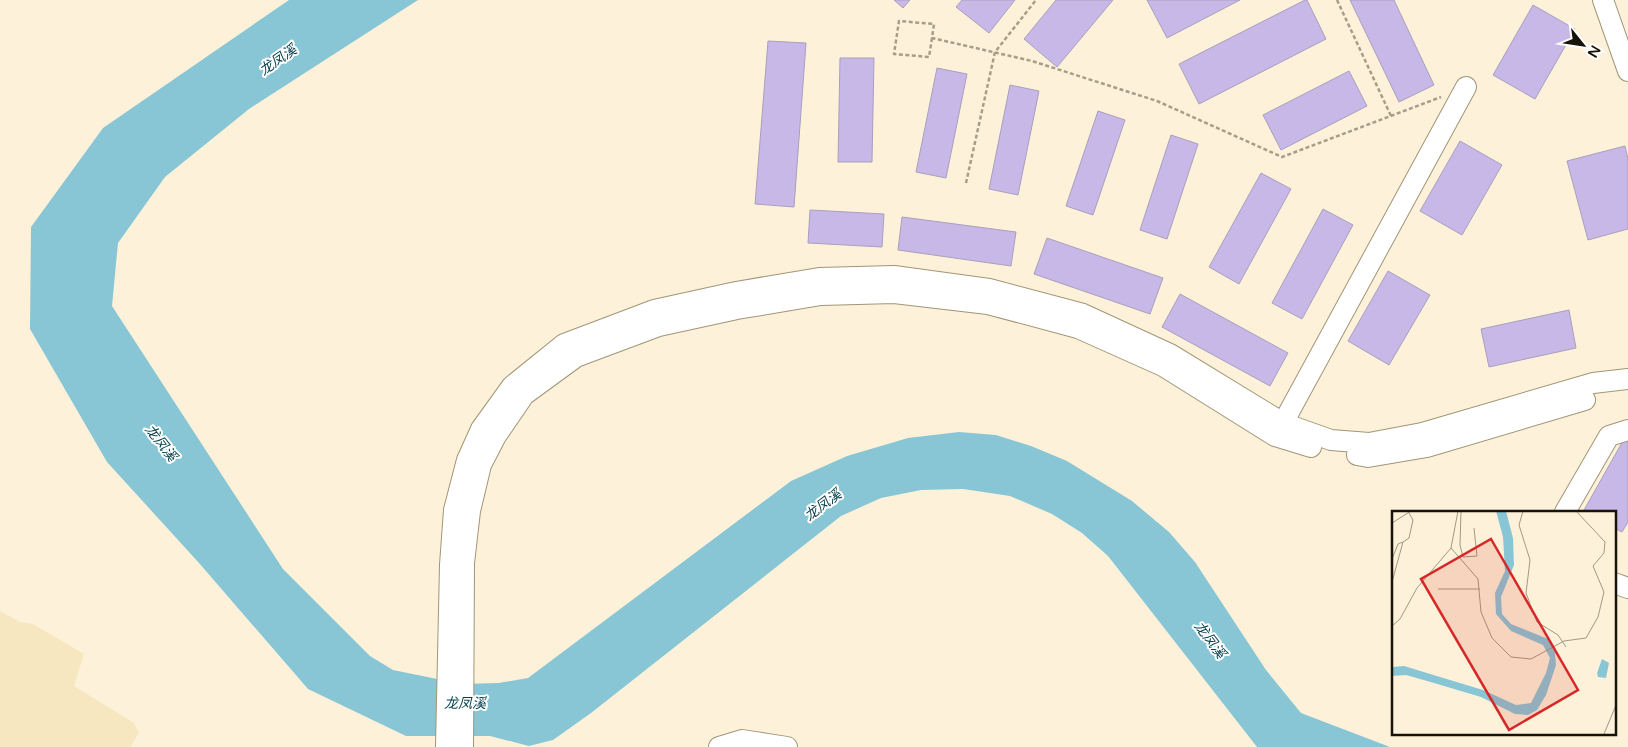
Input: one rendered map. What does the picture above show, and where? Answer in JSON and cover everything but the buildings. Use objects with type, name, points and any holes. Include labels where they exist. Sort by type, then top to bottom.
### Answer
[{"type":"street","points":[[1604,0],[1628,70]]},
{"type":"street","points":[[1280,431],[1466,87]]},
{"type":"street","points":[[446,747],[450,565],[454,510],[474,463],[496,436],[524,395],[576,357],[659,326],[737,309],[821,295],[894,293],[988,304],[1078,328],[1163,366],[1280,431],[1326,452],[1368,457],[1427,447],[1601,395],[1628,392]]},
{"type":"street","points":[[1280,431],[1331,440],[1369,443],[1422,433],[1594,383],[1628,379]]},
{"type":"street","points":[[1566,511],[1609,436],[1628,430]]},
{"type":"street","points":[[463,747],[464,563],[474,463]]},
{"type":"street","points":[[1616,584],[1628,588]]},
{"type":"street","points":[[719,747],[742,740],[787,747]]},
{"type":"path","points":[[966,183],[995,52],[1036,0]]},
{"type":"path","points":[[1337,0],[1391,116]]},
{"type":"path","points":[[899,21],[934,24],[932,38],[929,57],[894,54],[899,21]]},
{"type":"path","points":[[932,38],[1032,61],[1157,101],[1282,157],[1441,97]]},
{"type":"shaded area","points":[[0,611],[20,622],[33,624],[84,654],[74,686],[134,723],[139,733],[130,747],[0,747]]},
{"type":"water","name":"龙凤溪","points":[[289,0],[418,0],[249,109],[165,177],[118,243],[112,306],[283,569],[370,656],[393,670],[462,684],[499,683],[528,678],[791,481],[847,456],[908,438],[959,432],[996,435],[1031,446],[1067,461],[1132,501],[1169,532],[1195,562],[1266,670],[1301,713],[1390,747],[1257,747],[1108,556],[1082,533],[1052,514],[1010,496],[963,489],[921,490],[881,498],[841,516],[591,713],[553,740],[529,746],[490,736],[406,736],[308,689],[199,563],[107,462],[30,329],[31,227],[103,128]]}]
